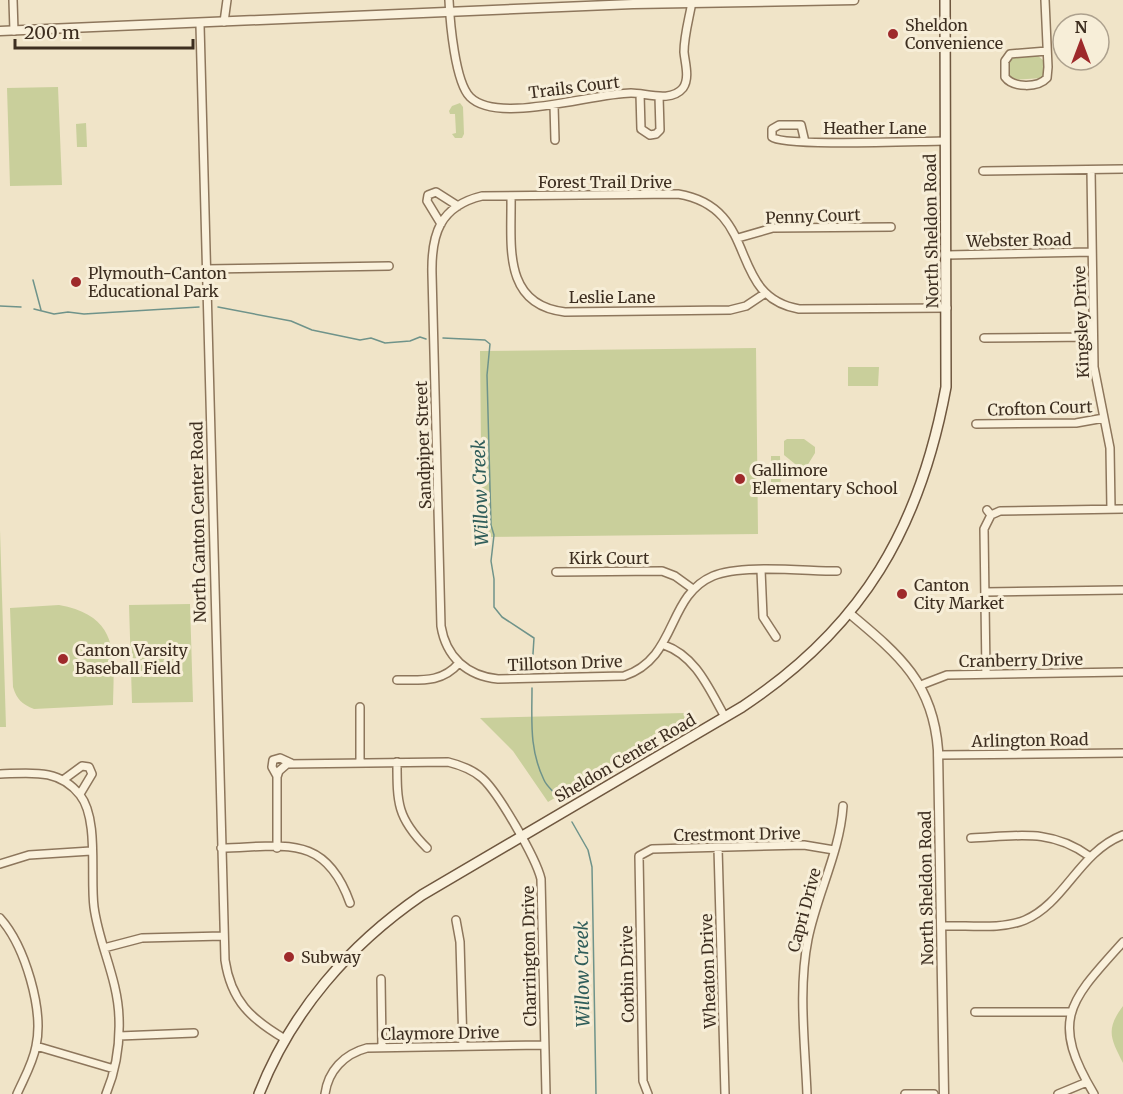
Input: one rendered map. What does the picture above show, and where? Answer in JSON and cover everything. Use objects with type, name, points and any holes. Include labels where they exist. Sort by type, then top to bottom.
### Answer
[{"type":"main road","name":"North Sheldon Road","points":[[929,459],[946,387],[945,0]]},
{"type":"main road","name":"Sheldon Center Road","points":[[285,1039],[326,981],[382,924],[422,896],[725,717],[772,687],[801,664],[849,613],[877,576],[897,541],[923,480],[929,459]]},
{"type":"main road","points":[[259,1094],[285,1039]]},
{"type":"street","points":[[13,0],[14,31]]},
{"type":"street","points":[[224,22],[227,0]]},
{"type":"street","name":"Trails Court","points":[[449,0],[449,28],[460,76],[471,98],[491,107],[554,105],[614,94],[640,93],[659,96]]},
{"type":"street","points":[[0,31],[200,24],[633,2],[854,0]]},
{"type":"street","points":[[1045,0],[1048,74],[1044,81],[1016,84],[1005,76],[1005,61],[1010,54],[1047,51]]},
{"type":"street","points":[[640,93],[641,129],[650,135],[656,134],[660,130],[659,96],[672,96],[685,84],[684,44],[692,2]]},
{"type":"street","name":"North Canton Center Road","points":[[200,24],[223,936],[226,972],[236,999],[259,1023],[285,1039]]},
{"type":"street","points":[[554,105],[555,140]]},
{"type":"street","name":"Heather Lane","points":[[805,142],[801,125],[779,124],[772,129],[772,137],[776,140],[805,142],[945,141]]},
{"type":"street","points":[[983,171],[1123,169]]},
{"type":"street","name":"Kingsley Drive","points":[[1091,170],[1095,377],[1110,448],[1111,509]]},
{"type":"street","points":[[441,224],[428,201],[428,195],[436,192],[458,206]]},
{"type":"street","name":"Forest Trail Drive","points":[[449,213],[458,206],[482,196],[685,195],[703,201],[718,211],[732,227],[753,278],[764,294]]},
{"type":"street","name":"Leslie Lane","points":[[511,196],[515,275],[527,295],[547,308],[565,312],[730,310],[746,306],[764,294]]},
{"type":"street","name":"Sandpiper Street","points":[[449,213],[434,240],[432,254],[441,626],[446,645],[459,663]]},
{"type":"street","name":"Penny Court","points":[[738,238],[773,228],[891,227]]},
{"type":"street","name":"Webster Road","points":[[947,255],[1092,252]]},
{"type":"street","points":[[206,269],[389,266]]},
{"type":"street","points":[[764,294],[778,304],[799,309],[947,308]]},
{"type":"street","points":[[984,338],[1093,337]]},
{"type":"street","name":"Crofton Court","points":[[976,424],[1076,423],[1104,418]]},
{"type":"street","points":[[986,674],[984,528],[989,512],[1123,509]]},
{"type":"street","points":[[761,570],[763,617],[776,638]]},
{"type":"street","name":"Tillotson Drive","points":[[459,663],[480,676],[498,679],[611,678],[641,668],[664,645],[684,602],[693,589],[718,573],[761,570],[837,571]]},
{"type":"street","name":"Kirk Court","points":[[556,572],[662,571],[675,576],[693,589]]},
{"type":"street","points":[[985,592],[1123,590]]},
{"type":"street","name":"North Sheldon Road","points":[[849,613],[890,646],[921,685],[935,724],[938,755],[944,1094]]},
{"type":"street","points":[[664,645],[679,652],[692,663],[725,717]]},
{"type":"street","points":[[397,680],[437,679],[449,673],[459,663]]},
{"type":"street","name":"Cranberry Drive","points":[[921,685],[947,675],[1123,672]]},
{"type":"street","points":[[360,707],[360,762]]},
{"type":"street","name":"Arlington Road","points":[[938,755],[1123,753]]},
{"type":"street","name":"Charrington Drive","points":[[277,776],[272,767],[273,760],[280,758],[291,764]]},
{"type":"street","points":[[397,762],[400,812],[409,830],[427,848]]},
{"type":"street","name":"Charrington Drive","points":[[277,776],[281,768],[291,764],[447,762],[473,771],[491,788],[536,863],[541,879],[546,1094]]},
{"type":"street","points":[[63,780],[82,766],[89,767],[92,774],[80,794]]},
{"type":"street","points":[[0,774],[44,773],[63,780],[80,794],[88,811],[94,909],[118,1000],[119,1036],[114,1069],[106,1094]]},
{"type":"street","points":[[277,776],[277,848]]},
{"type":"street","name":"Capri Drive","points":[[807,1094],[804,958],[812,921],[834,850],[843,806]]},
{"type":"street","points":[[971,838],[1050,836],[1068,843],[1089,856]]},
{"type":"street","points":[[942,926],[1008,924],[1027,919],[1041,910],[1089,856],[1106,843],[1123,836]]},
{"type":"street","name":"Crestmont Drive","points":[[641,853],[652,849],[804,845],[834,850]]},
{"type":"street","points":[[221,848],[300,848],[327,861],[342,880],[350,903]]},
{"type":"street","name":"Wheaton Drive","points":[[718,848],[725,1094]]},
{"type":"street","points":[[0,864],[29,855],[91,851]]},
{"type":"street","name":"Corbin Drive","points":[[641,853],[638,862],[641,1006],[644,1081],[648,1094]]},
{"type":"street","points":[[0,918],[18,945],[34,999],[38,1028],[36,1046],[17,1094]]},
{"type":"street","points":[[456,920],[460,942],[463,1046]]},
{"type":"street","points":[[104,948],[142,938],[223,936]]},
{"type":"street","points":[[1094,1094],[1086,1082],[1070,1045],[1071,1012],[1084,985],[1123,942]]},
{"type":"street","points":[[381,978],[382,1047]]},
{"type":"street","points":[[975,1012],[1071,1012]]},
{"type":"street","points":[[119,1036],[195,1033]]},
{"type":"street","name":"Claymore Drive","points":[[325,1094],[331,1074],[343,1060],[361,1049],[544,1045]]},
{"type":"street","points":[[36,1046],[114,1069]]},
{"type":"street","points":[[1058,1094],[1086,1082]]},
{"type":"street","points":[[906,1094],[934,1094]]},
{"type":"green space","points":[[1037,55],[1044,61],[1045,72],[1042,78],[1014,80],[1009,76],[1008,63],[1012,56]]},
{"type":"green space","points":[[58,87],[62,185],[10,186],[7,88]]},
{"type":"green space","points":[[460,103],[463,107],[464,134],[462,138],[455,138],[452,134],[456,133],[455,114],[450,114],[449,111],[452,106]]},
{"type":"green space","points":[[86,123],[87,147],[77,147],[76,124]]},
{"type":"green space","points":[[756,348],[758,534],[482,537],[480,351]]},
{"type":"green space","points":[[848,367],[879,367],[878,386],[848,386]]},
{"type":"green space","points":[[804,439],[815,447],[815,453],[807,466],[800,468],[784,455],[784,441]]},
{"type":"green space","points":[[771,456],[780,456],[781,491],[771,491]]},
{"type":"green space","points":[[0,530],[6,727],[0,727]]},
{"type":"green space","points":[[190,604],[193,702],[132,703],[129,605]]},
{"type":"green space","name":"Canton Varsity Baseball Field","points":[[59,605],[79,610],[93,618],[103,628],[109,640],[114,669],[113,705],[34,709],[23,703],[16,695],[13,687],[10,608]]},
{"type":"green space","points":[[685,713],[689,718],[548,802],[513,751],[480,718]]},
{"type":"green space","points":[[1123,1006],[1123,1063],[1113,1041],[1112,1028]]},
{"type":"waterway","points":[[33,280],[41,310]]},
{"type":"waterway","name":"Willow Creek","points":[[0,306],[21,307]]},
{"type":"waterway","name":"Willow Creek","points":[[34,309],[54,314],[68,312],[84,314],[199,307]]},
{"type":"waterway","name":"Willow Creek","points":[[218,307],[291,321],[312,330],[360,340],[371,338],[385,343],[410,341],[420,337],[426,339]]},
{"type":"waterway","name":"Willow Creek","points":[[443,338],[485,340],[490,344],[487,375],[491,525],[494,535],[491,561],[494,579],[494,607],[502,617],[534,638],[532,669]]},
{"type":"waterway","name":"Willow Creek","points":[[532,688],[532,735],[536,757],[545,782],[558,798]]},
{"type":"waterway","name":"Willow Creek","points":[[572,822],[588,850],[592,867],[596,1094]]},
{"type":"place","name":"Sheldon Convenience","points":[[893,34]]},
{"type":"place","name":"Plymouth-Canton Educational Park","points":[[76,282]]},
{"type":"place","name":"Gallimore Elementary School","points":[[740,479]]},
{"type":"place","name":"Canton City Market","points":[[902,594]]},
{"type":"place","name":"Canton Varsity Baseball Field","points":[[63,659]]},
{"type":"place","name":"Subway","points":[[289,957]]}]
